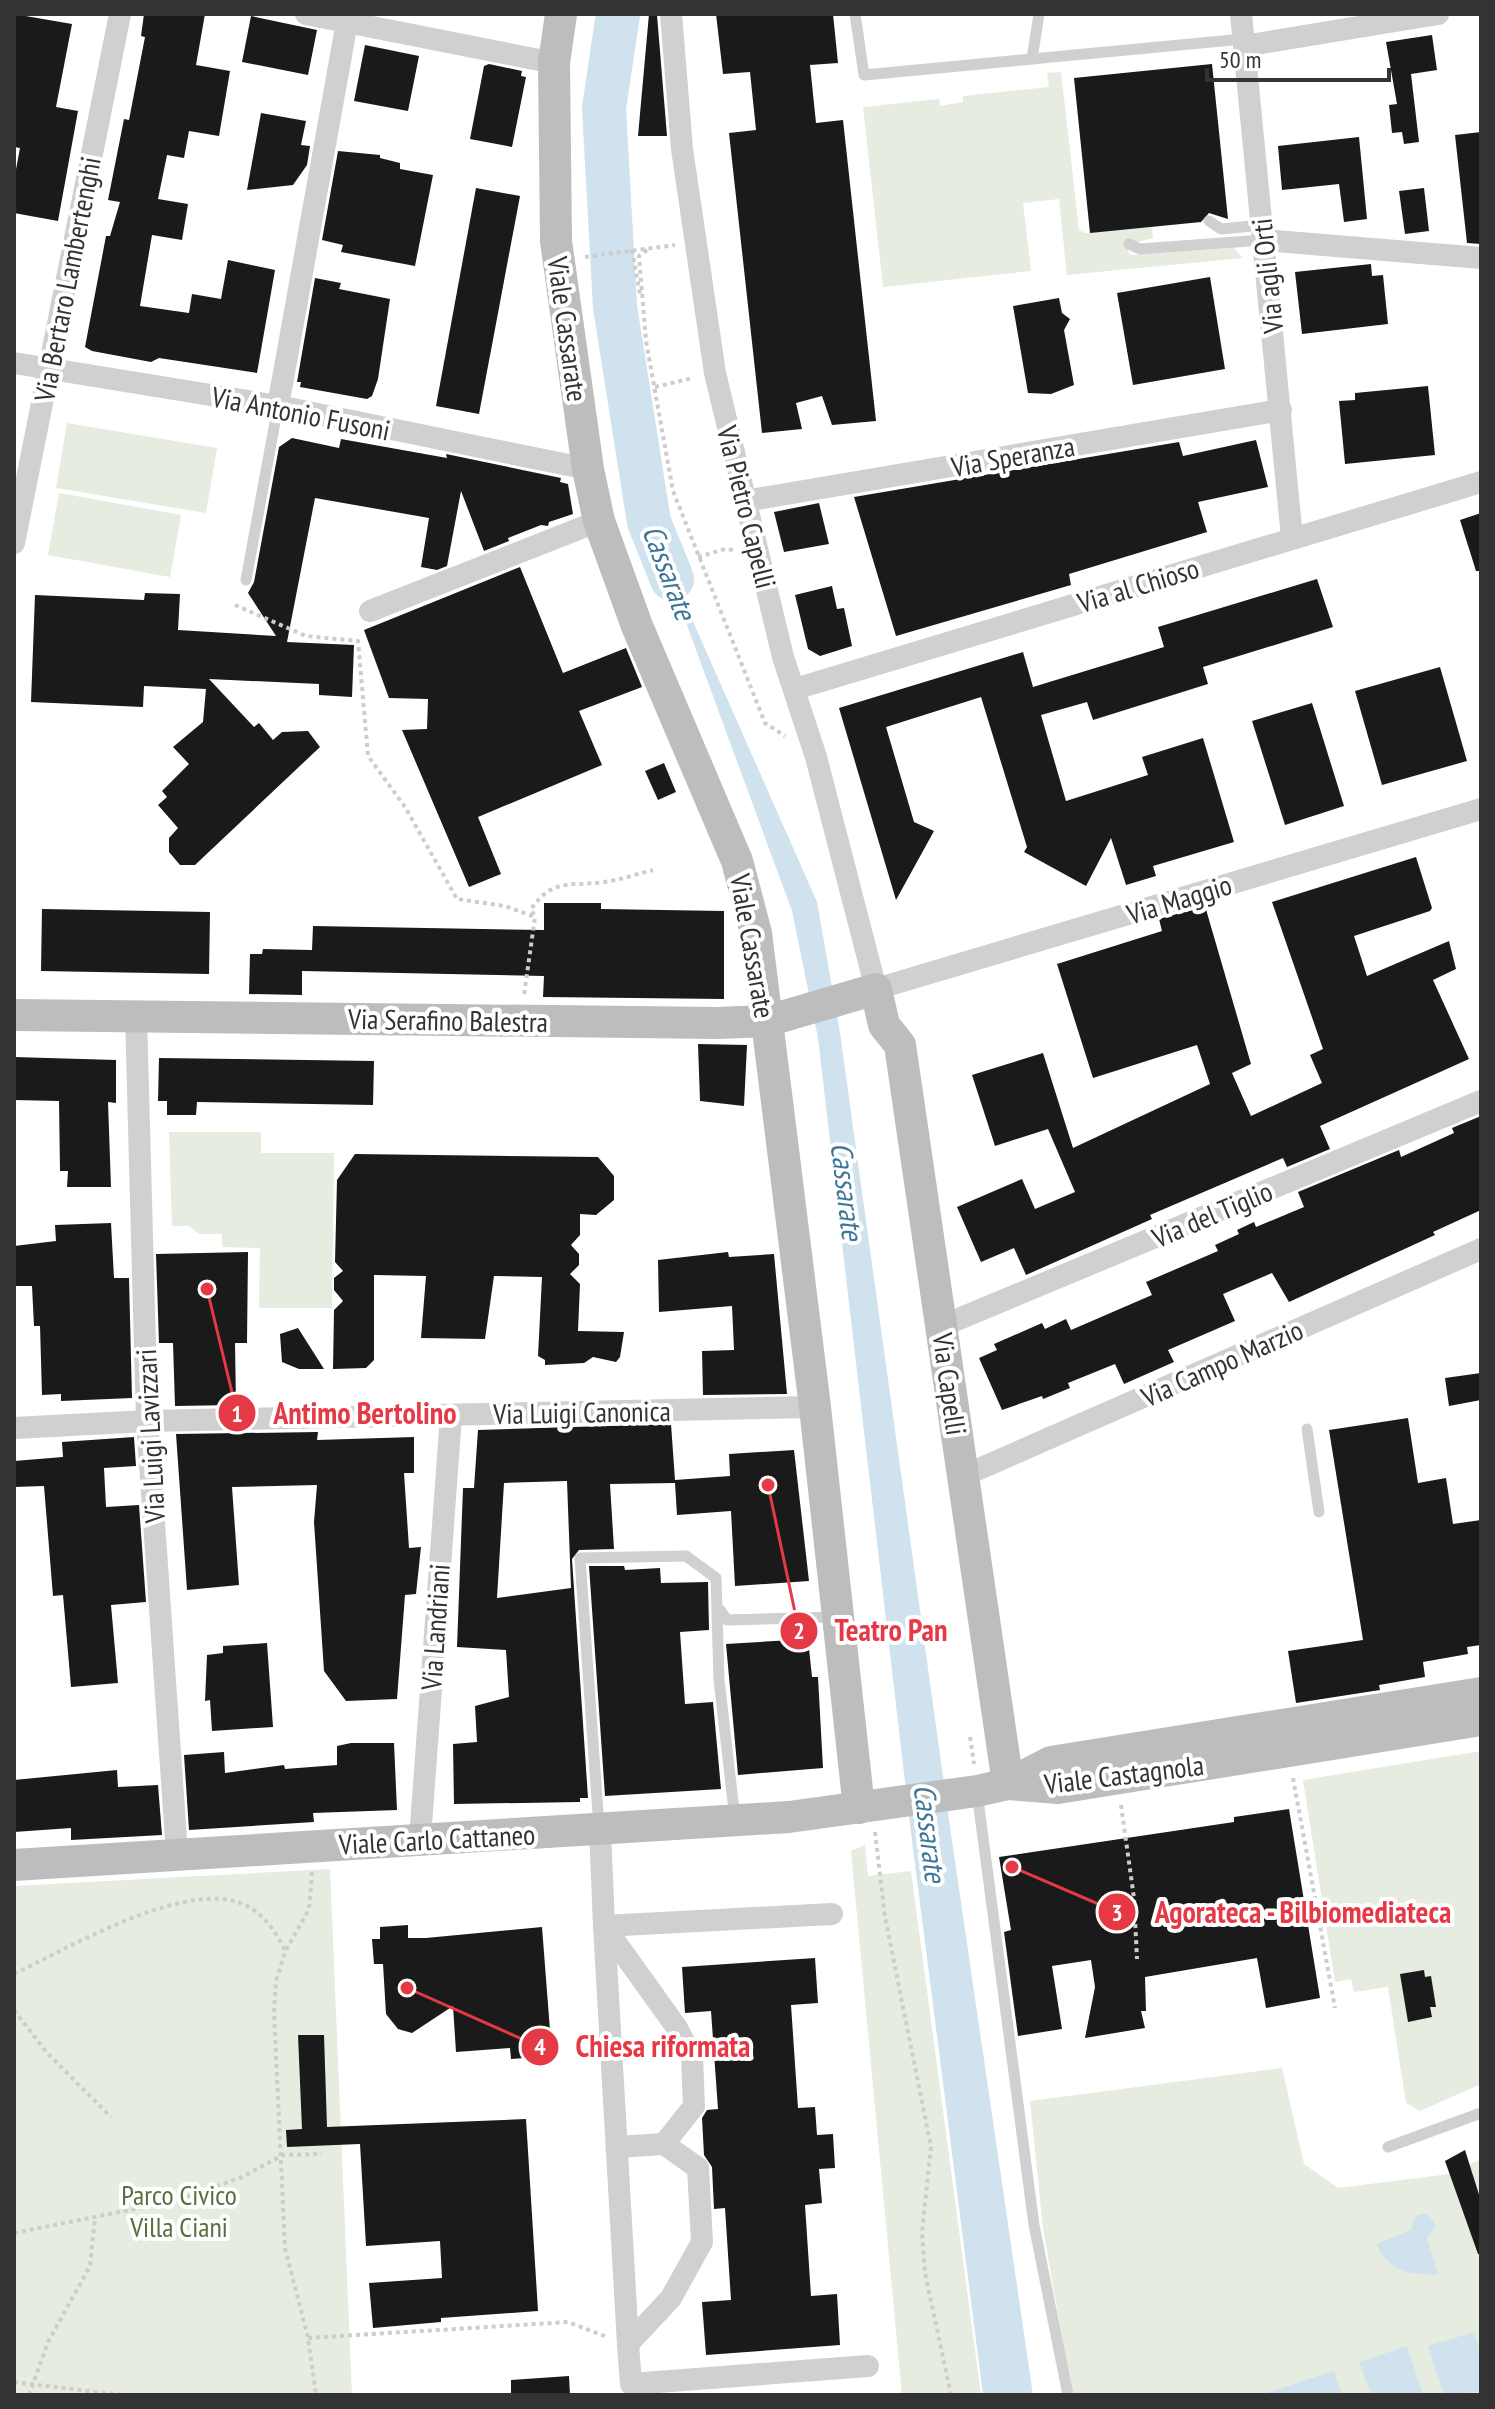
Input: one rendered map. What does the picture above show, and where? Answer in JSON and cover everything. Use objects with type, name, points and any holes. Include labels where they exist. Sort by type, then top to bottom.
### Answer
[{"type":"main road","name":"Viale Cassarate","points":[[561,14],[554,63],[552,175],[556,241],[588,469],[599,521],[637,626],[737,861],[779,1018],[838,1616],[877,1805]]},
{"type":"main road","name":"Via Serafino Balestra","points":[[14,1015],[524,1021],[779,1018],[864,992]]},
{"type":"main road","name":"Via Capelli","points":[[864,992],[900,1045],[1008,1784]]},
{"type":"main road","name":"Viale Castagnola","points":[[1008,1784],[1051,1762],[1481,1693]]},
{"type":"main road","name":"Viale Castagnola","points":[[1008,1784],[1058,1788],[1481,1720]]},
{"type":"main road","name":"Viale Carlo Cattaneo","points":[[14,1865],[735,1820],[877,1805],[968,1793],[1008,1784]]},
{"type":"street","name":"Via Bertaro Lambertenghi","points":[[14,543],[120,14]]},
{"type":"street","points":[[306,14],[554,63]]},
{"type":"street","name":"Via Pietro Capelli","points":[[671,14],[684,164],[715,373],[783,657],[816,757],[864,992]]},
{"type":"street","name":"Via agli Orti","points":[[1241,14],[1292,538]]},
{"type":"street","points":[[1244,43],[1438,14]]},
{"type":"street","points":[[278,406],[347,22]]},
{"type":"street","points":[[1262,232],[1481,258]]},
{"type":"street","name":"Via Antonio Fusoni","points":[[14,363],[278,406],[588,469]]},
{"type":"street","name":"Via Speranza","points":[[745,501],[1281,410]]},
{"type":"street","name":"Via al Chioso","points":[[795,689],[1481,482]]},
{"type":"street","points":[[370,611],[599,521]]},
{"type":"street","name":"Via Maggio","points":[[864,992],[1481,809]]},
{"type":"street","name":"Via Luigi Lavizzari","points":[[136,1016],[147,1421],[177,1854]]},
{"type":"street","name":"Via del Tiglio","points":[[942,1326],[1481,1101]]},
{"type":"street","name":"Via Campo Marzio","points":[[963,1476],[1481,1249]]},
{"type":"street","name":"Via Luigi Canonica","points":[[14,1428],[147,1421],[815,1407]]},
{"type":"street","name":"Via Landriani","points":[[420,1839],[451,1416]]},
{"type":"street","points":[[600,1830],[631,2389],[868,2366]]},
{"type":"street","points":[[604,1926],[832,1914]]},
{"type":"street","points":[[604,1926],[677,2028],[692,2057],[694,2106],[664,2144]]},
{"type":"street","points":[[617,2147],[664,2144],[698,2168],[702,2242],[671,2298],[628,2344]]},
{"type":"lane","points":[[855,14],[864,75],[1244,43]]},
{"type":"lane","points":[[1032,59],[1039,14]]},
{"type":"lane","points":[[1209,221],[1221,229],[1262,232]]},
{"type":"lane","points":[[1129,244],[1140,249],[1262,232]]},
{"type":"lane","points":[[246,580],[278,406]]},
{"type":"lane","points":[[1307,1429],[1319,1512]]},
{"type":"lane","points":[[600,1830],[580,1558],[686,1556],[716,1578],[720,1610],[719,1680],[735,1820]]},
{"type":"lane","points":[[720,1610],[727,1620],[838,1616]]},
{"type":"lane","points":[[968,1793],[1034,2225],[1068,2395]]},
{"type":"lane","points":[[1388,2147],[1481,2113]]},
{"type":"path","points":[[632,250],[673,491],[765,723],[816,757]]},
{"type":"path","points":[[582,257],[647,250],[639,256],[640,294]]},
{"type":"path","points":[[654,387],[715,373]]},
{"type":"path","points":[[698,557],[725,549],[758,555]]},
{"type":"path","points":[[235,605],[306,636],[358,641],[368,756],[405,807],[457,899],[505,906],[535,917]]},
{"type":"path","points":[[524,1021],[524,993],[535,917],[531,909],[544,891],[571,883],[602,883],[653,870]]},
{"type":"path","points":[[1288,1751],[1335,2008]]},
{"type":"path","points":[[1120,1799],[1134,1898],[1137,1959]]},
{"type":"path","points":[[877,1805],[885,1917],[931,2147],[929,2190],[922,2232],[925,2273],[951,2395]]},
{"type":"path","points":[[316,2395],[308,2338],[285,2248],[274,2013],[276,1981],[285,1952],[309,1909],[313,1871],[327,1846]]},
{"type":"path","points":[[14,1974],[139,1913],[193,1901],[233,1900],[253,1910],[274,1929],[285,1952]]},
{"type":"path","points":[[14,2010],[47,2053],[111,2117]]},
{"type":"path","points":[[14,2233],[175,2201],[206,2191],[283,2155],[322,2154]]},
{"type":"path","points":[[29,2395],[48,2342],[90,2266],[95,2217]]},
{"type":"path","points":[[308,2338],[568,2322],[628,2344]]},
{"type":"path","points":[[14,2382],[121,2395]]},
{"type":"green space","points":[[1061,72],[1079,230],[1085,233],[1152,227],[1153,238],[1126,245],[1130,255],[1234,248],[1243,258],[1067,275],[1059,199],[1023,203],[1031,271],[883,287],[863,107],[939,99],[940,106],[963,102],[963,96],[1049,87],[1047,73]]},
{"type":"green space","points":[[67,423],[217,448],[206,513],[56,488]]},
{"type":"green space","points":[[59,493],[181,515],[170,577],[48,555]]},
{"type":"green space","points":[[169,1132],[261,1132],[261,1153],[334,1153],[332,1308],[259,1308],[260,1248],[222,1247],[222,1234],[199,1234],[189,1226],[172,1226]]},
{"type":"green space","points":[[1481,1751],[1481,2084],[1420,2111],[1406,2103],[1388,1987],[1354,1992],[1351,1979],[1335,1982],[1303,1780]]},
{"type":"green space","points":[[865,1845],[868,1876],[911,1871],[981,2395],[902,2395],[851,1851]]},
{"type":"green space","name":"Parco Civico Villa Ciani","points":[[330,1869],[352,2395],[14,2395],[14,1886]]},
{"type":"green space","points":[[1282,2068],[1304,2164],[1338,2188],[1450,2174],[1481,2159],[1481,2395],[1072,2395],[1043,2228],[1030,2101]]},
{"type":"water","points":[[649,522],[817,902],[840,1033],[950,1827],[1033,2395],[983,2395],[911,1833],[818,1038],[792,911]]},
{"type":"water","points":[[1428,2214],[1436,2226],[1427,2238],[1438,2274],[1401,2270],[1381,2253],[1376,2244],[1411,2230],[1414,2218]]},
{"type":"water","points":[[1474,2332],[1481,2354],[1481,2391],[1444,2395],[1428,2346]]},
{"type":"water","points":[[1407,2346],[1423,2395],[1371,2395],[1359,2362]]},
{"type":"water","points":[[1334,2371],[1342,2395],[1260,2395]]},
{"type":"building","points":[[14,14],[72,24],[56,107],[78,111],[58,221],[14,213],[14,180],[20,148],[14,147]]},
{"type":"building","points":[[144,14],[205,14],[196,65],[230,71],[219,136],[189,131],[184,158],[167,155],[158,199],[188,204],[182,240],[152,235],[140,306],[189,313],[192,294],[221,299],[228,260],[275,270],[257,373],[159,358],[151,362],[85,347],[106,236],[110,236],[120,202],[108,200],[124,119],[129,120],[145,37],[141,36]]},
{"type":"building","points":[[649,14],[657,15],[667,136],[638,136]]},
{"type":"building","points":[[716,14],[833,14],[838,63],[810,65],[816,123],[843,120],[876,421],[832,425],[822,396],[796,403],[802,429],[762,433],[729,133],[756,130],[750,72],[723,74]]},
{"type":"building","points":[[251,16],[317,30],[308,75],[242,62]]},
{"type":"building","points":[[1432,35],[1437,70],[1411,74],[1419,142],[1404,144],[1402,132],[1392,133],[1389,105],[1397,104],[1386,42]]},
{"type":"building","points":[[365,45],[419,56],[408,111],[354,101]]},
{"type":"building","points":[[489,64],[522,71],[521,76],[526,77],[512,147],[470,139],[484,66]]},
{"type":"building","points":[[1212,64],[1228,219],[1209,213],[1201,222],[1090,233],[1074,78]]},
{"type":"building","points":[[261,113],[306,121],[301,145],[310,146],[307,165],[293,185],[247,190]]},
{"type":"building","points":[[1481,132],[1481,244],[1467,243],[1455,135]]},
{"type":"building","points":[[1359,137],[1367,219],[1344,222],[1339,184],[1282,190],[1278,146]]},
{"type":"building","points":[[338,151],[380,155],[380,158],[400,163],[400,169],[433,175],[415,266],[341,252],[343,245],[322,240]]},
{"type":"building","points":[[476,188],[520,196],[479,414],[436,406]]},
{"type":"building","points":[[1424,188],[1429,231],[1405,234],[1399,191]]},
{"type":"building","points":[[1371,264],[1372,276],[1383,275],[1388,324],[1302,334],[1295,272]]},
{"type":"building","points":[[1210,277],[1225,369],[1133,385],[1117,293]]},
{"type":"building","points":[[315,278],[341,283],[339,289],[390,299],[378,379],[372,396],[367,399],[300,387],[301,382],[297,382]]},
{"type":"building","points":[[1059,298],[1062,313],[1070,319],[1064,330],[1074,385],[1051,394],[1028,393],[1013,306]]},
{"type":"building","points":[[1428,386],[1435,455],[1345,464],[1339,401],[1355,400],[1355,393]]},
{"type":"building","points":[[292,438],[339,448],[341,439],[447,458],[446,454],[561,478],[560,482],[568,484],[573,514],[549,522],[548,526],[541,525],[508,538],[509,541],[484,551],[461,491],[447,566],[437,570],[421,567],[429,518],[315,498],[287,642],[354,645],[352,697],[319,695],[319,684],[209,679],[254,727],[259,723],[273,740],[282,732],[308,731],[320,747],[195,865],[180,865],[169,852],[169,838],[178,828],[158,805],[167,797],[162,791],[189,764],[173,747],[203,722],[206,689],[144,686],[143,707],[31,702],[35,595],[144,600],[145,593],[180,594],[178,630],[276,636],[248,593],[254,582],[279,447]]},
{"type":"building","points":[[1256,440],[1268,487],[1198,502],[1207,532],[1069,574],[1071,585],[896,636],[854,497],[1179,442],[1183,456]]},
{"type":"building","points":[[819,503],[829,544],[784,552],[774,512]]},
{"type":"building","points":[[1481,513],[1481,571],[1476,571],[1460,520]]},
{"type":"building","points":[[520,567],[563,673],[626,648],[642,687],[579,711],[602,765],[478,817],[501,874],[469,887],[402,730],[427,729],[428,699],[389,698],[364,630]]},
{"type":"building","points":[[1317,579],[1333,627],[1203,667],[1208,684],[1093,720],[1087,702],[1041,715],[1066,801],[1148,775],[1142,757],[1203,738],[1234,842],[1153,866],[1156,876],[1126,885],[1111,838],[1086,886],[1024,852],[1027,847],[981,697],[886,727],[914,822],[934,831],[896,900],[839,708],[1023,652],[1033,687],[1164,647],[1158,627]]},
{"type":"building","points":[[832,586],[837,609],[844,608],[852,646],[820,656],[808,649],[795,595]]},
{"type":"building","points":[[1440,667],[1467,761],[1382,785],[1355,691]]},
{"type":"building","points":[[1312,703],[1344,806],[1285,825],[1252,721]]},
{"type":"building","points":[[664,763],[676,792],[658,800],[645,771]]},
{"type":"building","points":[[1416,857],[1432,908],[1430,911],[1354,936],[1367,976],[1449,941],[1456,969],[1433,980],[1469,1059],[1320,1126],[1330,1149],[1287,1167],[1283,1158],[1150,1215],[1152,1219],[1026,1275],[1014,1248],[981,1262],[957,1207],[1022,1179],[1035,1209],[1075,1192],[1048,1129],[995,1146],[972,1075],[1043,1053],[1073,1148],[1210,1084],[1197,1045],[1093,1078],[1057,964],[1162,931],[1159,919],[1205,906],[1251,1064],[1232,1073],[1251,1116],[1322,1083],[1310,1055],[1323,1049],[1272,902]]},
{"type":"building","points":[[544,903],[601,903],[601,909],[724,911],[724,999],[543,997],[544,976],[302,971],[302,995],[249,994],[250,954],[262,954],[263,949],[312,950],[313,926],[544,930]]},
{"type":"building","points":[[42,909],[210,912],[209,974],[41,971]]},
{"type":"building","points":[[698,1044],[747,1045],[744,1106],[700,1101]]},
{"type":"building","points":[[14,1057],[116,1060],[116,1103],[108,1102],[111,1187],[67,1187],[68,1171],[60,1171],[59,1101],[14,1100]]},
{"type":"building","points":[[159,1058],[374,1061],[373,1105],[197,1102],[196,1115],[167,1115],[167,1101],[158,1101]]},
{"type":"building","points":[[1481,1116],[1481,1210],[1433,1232],[1435,1235],[1289,1302],[1272,1273],[1223,1294],[1235,1321],[1168,1350],[1174,1362],[1124,1384],[1115,1364],[1068,1383],[1070,1388],[1043,1399],[1042,1396],[1002,1410],[979,1358],[997,1350],[994,1344],[1042,1323],[1045,1329],[1066,1319],[1071,1330],[1152,1295],[1146,1282],[1218,1251],[1215,1245],[1239,1234],[1237,1230],[1254,1222],[1256,1227],[1304,1207],[1298,1192],[1399,1150],[1401,1157],[1454,1133],[1452,1128]]},
{"type":"building","points":[[355,1154],[598,1157],[614,1176],[614,1200],[596,1215],[580,1214],[580,1235],[571,1245],[579,1254],[579,1265],[570,1274],[580,1284],[578,1331],[624,1332],[620,1357],[616,1362],[593,1357],[584,1363],[545,1365],[545,1360],[538,1356],[542,1277],[494,1276],[485,1339],[421,1338],[426,1276],[374,1275],[374,1360],[366,1368],[333,1369],[334,1310],[343,1301],[334,1290],[334,1278],[343,1271],[335,1262],[337,1180]]},
{"type":"building","points":[[111,1223],[114,1278],[129,1278],[132,1398],[61,1401],[61,1394],[42,1395],[40,1326],[34,1326],[32,1286],[14,1286],[14,1246],[56,1241],[55,1225]]},
{"type":"building","points":[[248,1252],[247,1343],[235,1343],[236,1405],[175,1406],[173,1343],[159,1343],[156,1254]]},
{"type":"building","points":[[728,1252],[729,1257],[774,1254],[787,1394],[703,1395],[702,1351],[734,1350],[732,1306],[659,1312],[658,1260]]},
{"type":"building","points":[[298,1328],[324,1369],[299,1369],[282,1362],[280,1334]]},
{"type":"building","points":[[1481,1373],[1481,1400],[1449,1406],[1445,1378]]},
{"type":"building","points":[[1408,1418],[1418,1483],[1446,1478],[1453,1524],[1481,1520],[1481,1645],[1467,1647],[1468,1654],[1423,1662],[1425,1677],[1379,1685],[1380,1690],[1296,1703],[1288,1651],[1363,1640],[1329,1430]]},
{"type":"building","points":[[671,1424],[675,1480],[730,1476],[729,1454],[794,1450],[809,1581],[735,1586],[731,1511],[677,1515],[675,1483],[610,1484],[614,1549],[579,1550],[572,1559],[588,1798],[580,1798],[580,1802],[454,1804],[453,1744],[477,1742],[475,1706],[509,1697],[506,1650],[457,1647],[463,1488],[474,1488],[478,1430]],"holes":[[[567,1481],[571,1588],[497,1598],[504,1483]]]},
{"type":"building","points":[[318,1432],[317,1440],[414,1437],[414,1473],[404,1473],[409,1548],[421,1547],[416,1594],[405,1595],[397,1699],[346,1701],[324,1671],[314,1522],[317,1485],[232,1487],[239,1585],[187,1590],[176,1434]]},
{"type":"building","points":[[134,1437],[136,1466],[104,1468],[106,1507],[139,1505],[146,1602],[111,1605],[118,1683],[71,1687],[63,1595],[53,1596],[44,1486],[14,1487],[14,1461],[63,1457],[62,1442]]},
{"type":"building","points":[[589,1566],[624,1566],[625,1570],[660,1568],[661,1583],[708,1582],[709,1630],[680,1632],[685,1704],[713,1702],[721,1789],[605,1796]]},
{"type":"building","points":[[808,1639],[812,1677],[818,1677],[823,1768],[738,1775],[726,1644]]},
{"type":"building","points":[[267,1643],[273,1727],[212,1731],[210,1700],[205,1701],[207,1655],[223,1653],[223,1646]]},
{"type":"building","points":[[394,1743],[397,1810],[313,1813],[314,1822],[189,1830],[184,1755],[224,1752],[225,1773],[284,1765],[285,1769],[337,1765],[337,1746]]},
{"type":"building","points":[[117,1770],[118,1787],[158,1785],[162,1835],[71,1840],[71,1828],[14,1832],[14,1780]]},
{"type":"building","points":[[1289,1809],[1320,1998],[1266,2008],[1257,1958],[1145,1977],[1146,2011],[1141,2011],[1145,2028],[1085,2038],[1095,1987],[1091,1960],[1052,1966],[1062,2029],[1018,2036],[1004,1932],[1011,1930],[999,1857],[1234,1822],[1234,1817]]},
{"type":"building","points":[[408,1925],[408,1938],[542,1927],[552,2056],[511,2059],[510,2048],[456,2052],[453,2006],[412,2033],[398,2029],[386,2014],[383,1964],[374,1964],[372,1939],[380,1939],[380,1927]]},
{"type":"building","points":[[815,1958],[818,2003],[791,2005],[798,2108],[815,2107],[817,2135],[833,2134],[835,2168],[819,2169],[822,2203],[805,2205],[811,2296],[837,2294],[840,2345],[706,2355],[702,2302],[731,2300],[725,2208],[714,2209],[712,2167],[704,2155],[702,2118],[707,2110],[718,2109],[711,2011],[685,2013],[682,1967]]},
{"type":"building","points":[[1424,1970],[1425,1977],[1431,1976],[1436,2007],[1430,2007],[1432,2017],[1408,2022],[1400,1974]]},
{"type":"building","points":[[298,2035],[324,2035],[327,2127],[526,2119],[538,2311],[441,2318],[441,2322],[373,2328],[369,2283],[442,2278],[440,2241],[366,2246],[360,2144],[287,2147],[286,2130],[302,2129]]},
{"type":"building","points":[[1465,2150],[1481,2201],[1481,2254],[1478,2254],[1445,2161]]},
{"type":"building","points":[[569,2376],[570,2395],[511,2395],[511,2380]]},
{"type":"waterway","name":"Cassarate","points":[[618,14],[604,108],[615,307],[649,522],[672,579]]},
{"type":"place","name":"Antimo Bertolino","points":[[207,1289]]},
{"type":"place","name":"Teatro Pan","points":[[768,1485]]},
{"type":"place","name":"Agorateca - Bilbiomediateca","points":[[1012,1867]]},
{"type":"place","name":"Chiesa riformata","points":[[407,1988]]}]
